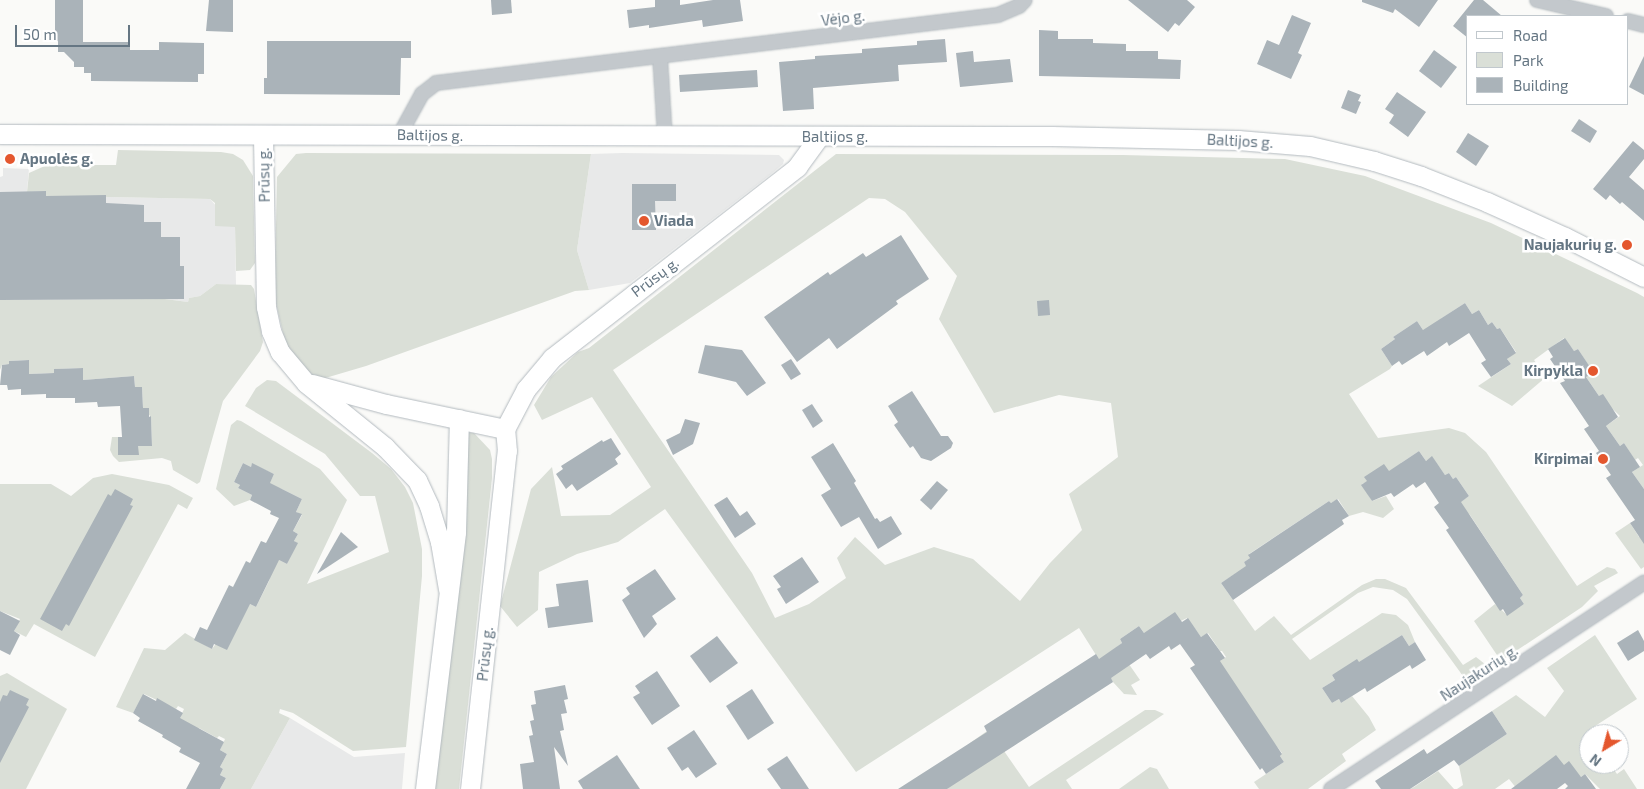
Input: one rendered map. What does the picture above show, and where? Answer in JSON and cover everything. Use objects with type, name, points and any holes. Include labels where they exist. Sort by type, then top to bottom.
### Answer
[{"type":"street","name":"Vėjo g.","points":[[400,134],[422,94],[436,83],[998,15],[1018,6],[1026,0]]},
{"type":"street","points":[[1537,0],[1602,15]]},
{"type":"street","points":[[1629,21],[1644,25]]},
{"type":"street","points":[[660,56],[665,136]]},
{"type":"street","name":"Baltijos g.","points":[[0,134],[1192,138],[1310,146],[1374,161],[1487,202],[1565,237],[1644,277]]},
{"type":"street","name":"Prūsų g.","points":[[263,136],[266,307],[271,332],[280,352],[306,383],[386,447],[416,480],[429,506],[440,542],[448,589]]},
{"type":"street","name":"Prūsų g.","points":[[470,789],[506,460],[505,429],[526,389],[552,358],[797,167],[819,137]]},
{"type":"street","points":[[306,383],[386,404],[505,429]]},
{"type":"street","name":"Prūsų g.","points":[[425,789],[456,532],[458,419]]},
{"type":"street","name":"Naujakurių g.","points":[[1331,789],[1644,583]]},
{"type":"shaded area","points":[[591,154],[779,155],[784,160],[783,164],[771,174],[630,283],[589,290],[577,250]]},
{"type":"shaded area","points":[[3,168],[29,169],[27,191],[46,191],[46,203],[59,196],[210,199],[235,227],[236,285],[216,284],[200,296],[189,298],[188,302],[165,299],[0,300],[0,177],[3,176]]},
{"type":"shaded area","points":[[290,718],[354,757],[405,753],[402,789],[251,789]]},
{"type":"green space","points":[[118,150],[221,152],[233,154],[243,160],[253,176],[255,263],[250,270],[236,271],[235,227],[215,226],[215,203],[210,199],[59,196],[46,204],[46,191],[27,192],[29,173],[47,165],[116,165]]},
{"type":"green space","points":[[296,154],[591,154],[577,250],[589,290],[575,291],[366,366],[322,379],[313,376],[301,367],[285,342],[275,299],[277,177]]},
{"type":"green space","points":[[836,154],[1123,155],[1285,159],[1365,176],[1491,223],[1644,297],[1644,489],[1632,472],[1643,465],[1638,458],[1635,460],[1624,443],[1620,446],[1606,426],[1620,416],[1599,396],[1586,377],[1597,371],[1592,364],[1589,366],[1578,349],[1574,351],[1564,338],[1534,360],[1546,377],[1512,406],[1478,386],[1511,364],[1507,359],[1516,352],[1500,328],[1497,329],[1492,322],[1488,325],[1479,310],[1472,314],[1465,303],[1442,318],[1425,333],[1417,321],[1393,337],[1395,339],[1381,349],[1392,366],[1390,369],[1349,394],[1378,438],[1449,428],[1465,433],[1486,452],[1577,586],[1607,567],[1615,569],[1618,573],[1594,586],[1598,591],[1582,607],[1501,661],[1474,621],[1495,604],[1507,615],[1524,604],[1520,598],[1523,595],[1470,515],[1457,504],[1469,496],[1456,477],[1453,479],[1449,473],[1445,475],[1432,457],[1426,461],[1419,451],[1401,463],[1403,467],[1362,484],[1372,501],[1386,496],[1394,509],[1383,518],[1363,512],[1349,516],[1338,499],[1331,503],[1329,501],[1249,554],[1250,558],[1244,562],[1255,579],[1250,588],[1238,572],[1221,583],[1255,631],[1274,616],[1291,635],[1362,585],[1376,579],[1385,579],[1406,588],[1463,665],[1476,657],[1490,668],[1468,683],[1407,599],[1393,590],[1373,587],[1358,593],[1292,639],[1310,660],[1382,613],[1396,615],[1408,625],[1415,642],[1409,646],[1402,635],[1377,651],[1379,656],[1332,675],[1335,680],[1322,688],[1332,703],[1339,699],[1341,703],[1352,696],[1369,717],[1376,730],[1342,754],[1346,761],[1308,789],[1259,789],[1254,782],[1284,762],[1280,756],[1282,753],[1213,666],[1226,657],[1222,651],[1220,651],[1208,633],[1201,637],[1187,618],[1147,637],[1139,626],[1120,639],[1122,643],[1117,647],[1140,680],[1131,685],[1137,695],[1124,694],[1113,682],[1079,628],[856,772],[665,509],[618,542],[577,554],[539,572],[538,610],[517,627],[500,606],[531,489],[552,467],[561,516],[610,515],[651,487],[592,397],[542,420],[534,405],[551,377],[578,352],[589,348]],"holes":[[[869,198],[885,199],[905,212],[957,276],[939,319],[994,413],[1059,395],[1111,403],[1118,457],[1069,494],[1082,530],[1050,563],[1020,601],[973,559],[934,547],[885,565],[855,537],[837,558],[846,578],[809,604],[775,618],[752,573],[613,370]]]},
{"type":"green space","points":[[216,284],[251,285],[254,289],[263,342],[260,351],[223,401],[200,482],[197,484],[173,470],[171,461],[162,458],[119,462],[113,456],[110,450],[112,437],[118,437],[119,455],[138,455],[138,446],[152,445],[151,417],[143,408],[142,387],[135,387],[134,376],[83,380],[82,368],[55,369],[54,373],[29,374],[29,360],[9,361],[9,364],[2,365],[0,370],[0,300],[165,299],[188,302],[189,298],[200,296]]},
{"type":"green space","points":[[267,380],[276,381],[391,469],[405,487],[413,503],[422,549],[422,576],[406,747],[353,751],[293,713],[280,709],[279,713],[290,718],[251,789],[220,789],[226,778],[220,775],[223,769],[220,767],[227,754],[220,750],[225,739],[219,736],[217,738],[199,728],[197,732],[178,722],[184,709],[178,706],[176,709],[144,694],[133,713],[116,707],[144,648],[165,650],[185,633],[212,649],[246,602],[256,607],[269,581],[275,558],[287,564],[297,543],[294,541],[298,534],[293,531],[302,515],[296,512],[302,499],[282,489],[268,486],[274,474],[252,464],[251,467],[243,463],[234,482],[240,485],[238,488],[252,495],[250,500],[234,506],[216,489],[231,425],[237,420],[241,421],[320,469],[347,500],[307,584],[389,552],[375,496],[360,496],[325,454],[245,406],[256,388]]},
{"type":"green space","points":[[466,433],[474,433],[490,450],[492,478],[459,789],[434,789]]},
{"type":"green space","points":[[112,474],[169,485],[193,498],[187,509],[178,504],[95,657],[34,624],[26,637],[14,631],[20,619],[0,611],[0,484],[51,484],[71,496],[93,478]]},
{"type":"green space","points":[[1630,523],[1639,537],[1644,534],[1644,567],[1641,569],[1615,533]]},
{"type":"green space","points":[[1595,635],[1637,699],[1598,724],[1579,724],[1579,774],[1585,774],[1581,777],[1564,765],[1517,789],[1509,779],[1495,789],[1457,789],[1463,785],[1459,766],[1507,734],[1492,711],[1516,695],[1545,717],[1564,691],[1547,668]]},
{"type":"green space","points":[[7,673],[67,709],[26,789],[0,789],[0,676]]},
{"type":"green space","points":[[1145,710],[1155,710],[1164,714],[1066,780],[1072,789],[947,789],[970,743],[987,731],[1004,751],[1029,787]]},
{"type":"green space","points":[[1150,767],[1157,769],[1169,789],[1119,789]]},
{"type":"green space","points":[[1438,771],[1454,789],[1410,789],[1414,787]]},
{"type":"green space","points":[[1585,774],[1627,774],[1637,789],[1600,789]]},
{"type":"building","points":[[55,0],[83,0],[83,42],[130,42],[130,50],[159,50],[159,42],[204,43],[204,74],[198,74],[198,82],[91,81],[91,73],[84,73],[84,67],[74,67],[74,62],[64,52],[58,52],[58,41],[55,42]]},
{"type":"building","points":[[209,0],[233,0],[233,32],[206,31]]},
{"type":"building","points":[[491,0],[511,0],[512,13],[492,15]]},
{"type":"building","points":[[655,0],[680,0],[680,5],[713,0],[740,0],[743,21],[703,27],[702,20],[649,28],[649,25],[629,28],[627,10],[655,7]]},
{"type":"building","points":[[1128,0],[1187,0],[1195,7],[1179,26],[1175,23],[1168,32]]},
{"type":"building","points":[[1362,0],[1438,0],[1419,27],[1395,9],[1393,13],[1362,2]]},
{"type":"building","points":[[1474,0],[1483,0],[1501,15],[1466,15],[1466,36],[1453,26]]},
{"type":"building","points":[[1292,15],[1311,23],[1298,53],[1302,55],[1291,79],[1257,64],[1267,40],[1279,45]]},
{"type":"building","points":[[1039,30],[1058,31],[1058,39],[1093,39],[1093,43],[1126,44],[1126,51],[1158,51],[1158,59],[1181,60],[1180,79],[1039,76]]},
{"type":"building","points":[[945,39],[947,62],[898,65],[899,81],[813,88],[814,109],[783,111],[779,62],[815,59],[815,56],[862,53],[862,49],[917,45],[917,41]]},
{"type":"building","points":[[267,41],[411,41],[411,58],[401,58],[400,95],[264,94],[264,78],[267,78]]},
{"type":"building","points":[[1434,50],[1457,67],[1441,88],[1419,71]]},
{"type":"building","points":[[973,51],[974,62],[1010,59],[1013,82],[960,87],[956,53]]},
{"type":"building","points":[[1644,56],[1644,95],[1629,87]]},
{"type":"building","points":[[757,70],[758,87],[680,92],[679,75]]},
{"type":"building","points":[[1348,90],[1361,95],[1358,101],[1361,102],[1356,114],[1341,108]]},
{"type":"building","points":[[1397,92],[1426,112],[1408,137],[1389,123],[1394,115],[1385,109]]},
{"type":"building","points":[[1579,119],[1597,131],[1590,143],[1571,131]]},
{"type":"building","points":[[1468,133],[1489,146],[1476,166],[1456,152]]},
{"type":"building","points":[[1633,141],[1644,150],[1644,159],[1629,177],[1644,190],[1644,221],[1622,202],[1620,204],[1610,195],[1606,200],[1593,189]]},
{"type":"building","points":[[632,184],[676,184],[676,201],[655,201],[656,230],[632,230]]},
{"type":"building","points":[[46,191],[46,196],[106,195],[106,203],[144,205],[144,222],[161,222],[161,237],[180,237],[180,266],[184,266],[184,299],[0,300],[0,192]]},
{"type":"building","points":[[901,235],[929,279],[896,301],[898,304],[837,349],[829,338],[797,362],[764,317],[828,272],[830,275],[863,253],[866,257]]},
{"type":"building","points":[[1049,300],[1050,315],[1038,316],[1037,301]]},
{"type":"building","points":[[1465,303],[1472,314],[1479,310],[1488,325],[1492,322],[1497,329],[1500,328],[1516,353],[1507,359],[1511,364],[1491,377],[1481,363],[1486,360],[1469,333],[1449,346],[1447,342],[1427,356],[1424,351],[1402,365],[1399,361],[1392,366],[1381,349],[1395,339],[1393,337],[1417,321],[1423,330]]},
{"type":"building","points":[[1565,338],[1574,351],[1578,349],[1594,373],[1586,377],[1599,396],[1603,394],[1618,417],[1606,426],[1620,446],[1624,443],[1640,467],[1632,472],[1644,489],[1644,544],[1630,523],[1635,520],[1606,478],[1611,475],[1596,453],[1599,451],[1584,429],[1589,426],[1560,383],[1565,381],[1550,359],[1553,357],[1548,349]]},
{"type":"building","points":[[705,345],[742,350],[766,383],[747,396],[736,382],[698,373]]},
{"type":"building","points":[[791,359],[801,374],[791,380],[781,365]]},
{"type":"building","points":[[29,360],[29,374],[54,373],[54,369],[83,368],[83,380],[134,376],[135,387],[142,387],[143,408],[149,408],[152,446],[138,446],[139,455],[118,455],[118,437],[122,437],[120,406],[98,407],[97,402],[75,403],[75,398],[46,398],[46,394],[21,395],[21,389],[8,390],[7,385],[0,385],[2,365],[9,364],[9,361]]},
{"type":"building","points":[[912,391],[941,436],[948,436],[953,443],[951,448],[931,461],[921,458],[913,446],[910,448],[894,425],[898,422],[888,406]]},
{"type":"building","points":[[812,404],[823,421],[813,428],[802,410]]},
{"type":"building","points":[[685,419],[700,423],[693,444],[673,455],[666,440],[680,433]]},
{"type":"building","points":[[611,438],[621,454],[615,459],[618,464],[577,491],[572,484],[566,489],[556,474],[563,469],[561,466],[602,440],[603,442]]},
{"type":"building","points":[[833,443],[856,481],[854,483],[875,519],[877,518],[880,522],[891,516],[902,534],[878,549],[859,517],[841,527],[821,495],[831,489],[811,457]]},
{"type":"building","points":[[1419,451],[1426,461],[1432,456],[1445,475],[1449,473],[1453,479],[1456,477],[1469,496],[1461,502],[1523,595],[1520,598],[1524,604],[1507,616],[1503,609],[1500,611],[1446,530],[1449,528],[1434,507],[1439,503],[1425,482],[1416,488],[1413,484],[1394,497],[1391,493],[1372,501],[1361,485],[1367,481],[1364,477],[1384,464],[1389,471]]},
{"type":"building","points":[[243,463],[251,467],[252,463],[274,474],[270,483],[302,499],[296,512],[302,514],[293,531],[298,534],[294,541],[298,543],[287,564],[279,560],[256,607],[250,604],[227,650],[214,644],[212,649],[194,640],[200,627],[207,630],[229,585],[233,587],[246,561],[250,563],[261,541],[266,543],[279,518],[270,514],[271,511],[250,500],[252,495],[238,488],[240,485],[234,482]]},
{"type":"building","points":[[937,481],[948,490],[931,510],[920,500]]},
{"type":"building","points":[[115,489],[133,499],[130,505],[133,506],[69,626],[66,624],[62,631],[40,619],[108,494],[111,496]]},
{"type":"building","points":[[727,497],[740,516],[747,511],[756,524],[735,538],[714,505]]},
{"type":"building","points":[[1337,499],[1349,516],[1342,520],[1344,524],[1233,600],[1221,583],[1246,566],[1244,562],[1250,558],[1248,555],[1329,501],[1331,503]]},
{"type":"building","points":[[341,532],[358,547],[317,574]]},
{"type":"building","points":[[802,557],[819,582],[786,604],[777,589],[781,587],[773,576]]},
{"type":"building","points":[[655,569],[676,599],[652,616],[657,624],[644,638],[622,600],[630,594],[626,588]]},
{"type":"building","points":[[588,580],[593,622],[548,628],[545,608],[559,606],[556,584]]},
{"type":"building","points":[[0,611],[20,621],[14,631],[20,635],[10,655],[0,650]]},
{"type":"building","points":[[1175,612],[1182,622],[1188,618],[1201,637],[1207,633],[1225,658],[1220,661],[1282,754],[1280,756],[1284,762],[1266,774],[1262,768],[1260,770],[1190,668],[1195,665],[1180,644],[1171,650],[1169,646],[1150,659],[1146,654],[1111,678],[1113,682],[947,789],[898,789],[987,732],[984,726],[1096,654],[1099,659],[1122,643],[1120,639],[1139,626],[1144,633]]},
{"type":"building","points":[[1638,630],[1644,641],[1644,651],[1628,661],[1617,643]]},
{"type":"building","points":[[1402,635],[1409,646],[1415,642],[1426,660],[1412,669],[1410,665],[1367,692],[1365,688],[1341,703],[1339,699],[1332,703],[1322,688],[1335,680],[1332,675],[1357,659],[1359,662]]},
{"type":"building","points":[[717,636],[738,663],[710,683],[690,656]]},
{"type":"building","points":[[657,671],[680,706],[652,725],[633,697],[640,693],[635,686]]},
{"type":"building","points":[[565,685],[568,699],[564,700],[567,713],[561,714],[564,730],[560,731],[568,766],[554,747],[560,789],[523,789],[520,764],[534,762],[529,736],[533,735],[530,721],[534,720],[531,705],[536,704],[534,691]]},
{"type":"building","points":[[752,689],[774,723],[748,740],[726,706]]},
{"type":"building","points":[[10,690],[29,699],[26,705],[29,707],[0,763],[0,702],[3,695],[7,696]]},
{"type":"building","points":[[143,694],[156,701],[157,698],[183,713],[180,718],[224,742],[220,750],[227,754],[220,767],[223,769],[220,775],[226,778],[220,789],[186,789],[200,763],[179,752],[181,748],[138,721],[140,718],[133,713]]},
{"type":"building","points":[[1492,711],[1507,734],[1459,766],[1454,760],[1410,789],[1381,789],[1375,781],[1424,749],[1427,754]]},
{"type":"building","points":[[694,730],[717,764],[696,778],[688,767],[682,771],[667,748]]},
{"type":"building","points":[[617,755],[640,789],[583,789],[578,781]]},
{"type":"building","points":[[1556,755],[1564,765],[1569,761],[1581,777],[1585,774],[1596,789],[1565,789],[1568,786],[1565,783],[1557,789],[1511,789]]},
{"type":"building","points":[[787,756],[809,789],[781,789],[767,769]]},
{"type":"place","name":"Apuolės g.","points":[[10,159]]},
{"type":"place","name":"Viada","points":[[644,221]]},
{"type":"place","name":"Naujakurių g.","points":[[1627,245]]},
{"type":"place","name":"Kirpykla","points":[[1593,371]]},
{"type":"place","name":"Kirpimai","points":[[1603,459]]}]
